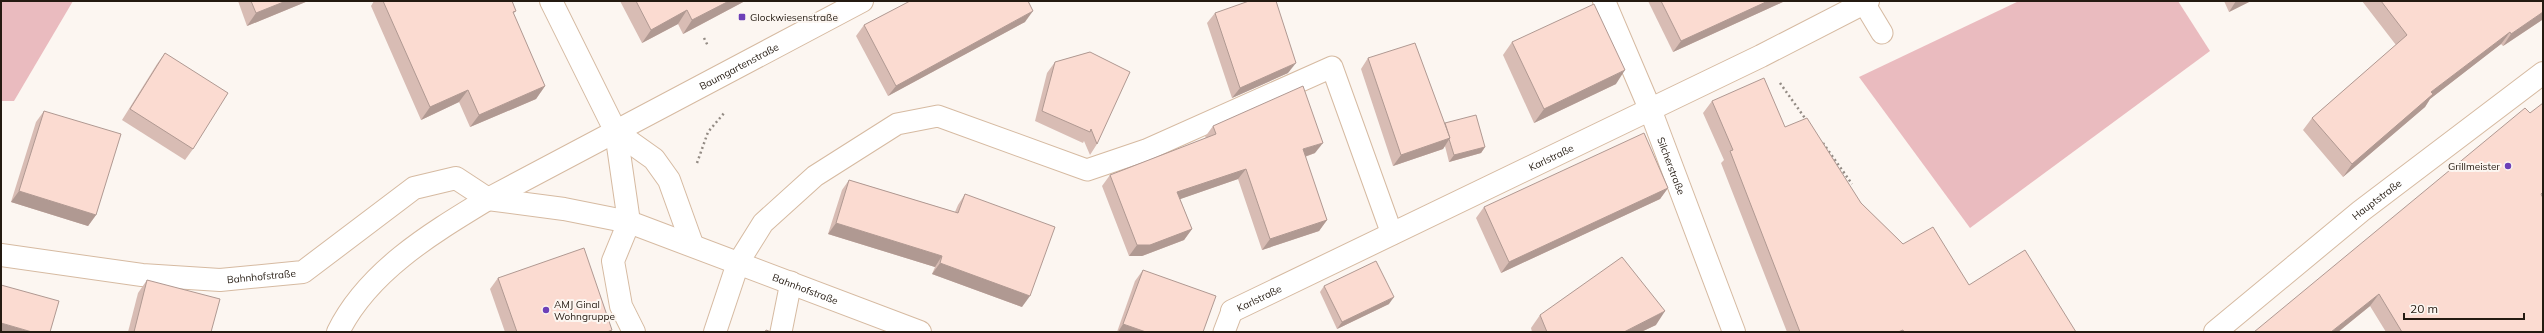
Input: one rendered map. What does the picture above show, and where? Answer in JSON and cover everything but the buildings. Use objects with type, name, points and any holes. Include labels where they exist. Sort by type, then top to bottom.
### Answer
[{"type":"street","points":[[551,1],[616,132],[630,222],[613,261],[621,306],[634,332]]},
{"type":"street","name":"Baumgartenstraße","points":[[616,132],[862,1]]},
{"type":"street","name":"Silcherstraße","points":[[1604,1],[1650,109],[1734,332]]},
{"type":"street","name":"Karlstraße","points":[[1232,311],[1761,56],[1866,2]]},
{"type":"street","name":"Hauptstraße","points":[[2215,332],[2361,211],[2543,73]]},
{"type":"street","points":[[616,132],[654,159],[669,180],[692,244]]},
{"type":"street","points":[[338,332],[343,321],[377,278],[428,236],[488,199],[616,132]]},
{"type":"street","name":"Bahnhofstraße","points":[[1,255],[142,275],[220,280],[303,272],[414,188],[456,178],[488,199],[564,209],[630,222],[692,244],[920,332]]},
{"type":"street","points":[[715,332],[738,263]]},
{"type":"lane","points":[[1866,2],[1882,33]]},
{"type":"lane","points":[[738,263],[763,223],[815,176],[897,124],[938,116],[1088,170],[1146,150],[1332,67],[1392,234]]},
{"type":"lane","points":[[781,332],[791,282]]},
{"type":"lane","points":[[1224,332],[1232,311]]},
{"type":"path","points":[[674,193],[699,186],[697,162],[708,132],[727,110],[738,103],[704,38]]},
{"type":"path","points":[[1761,56],[1811,127]]},
{"type":"path","points":[[1820,140],[1852,184]]},
{"type":"shaded area","points":[[1,1],[73,1],[14,101],[1,101]]},
{"type":"shaded area","points":[[2019,1],[2178,1],[2210,51],[1970,228],[1859,77]]},
{"type":"place","name":"Glockwiesenstraße","points":[[742,17]]},
{"type":"place","name":"Grillmeister","points":[[2508,166]]},
{"type":"place","name":"AMJ Ginal Wohngruppe","points":[[546,310]]}]
